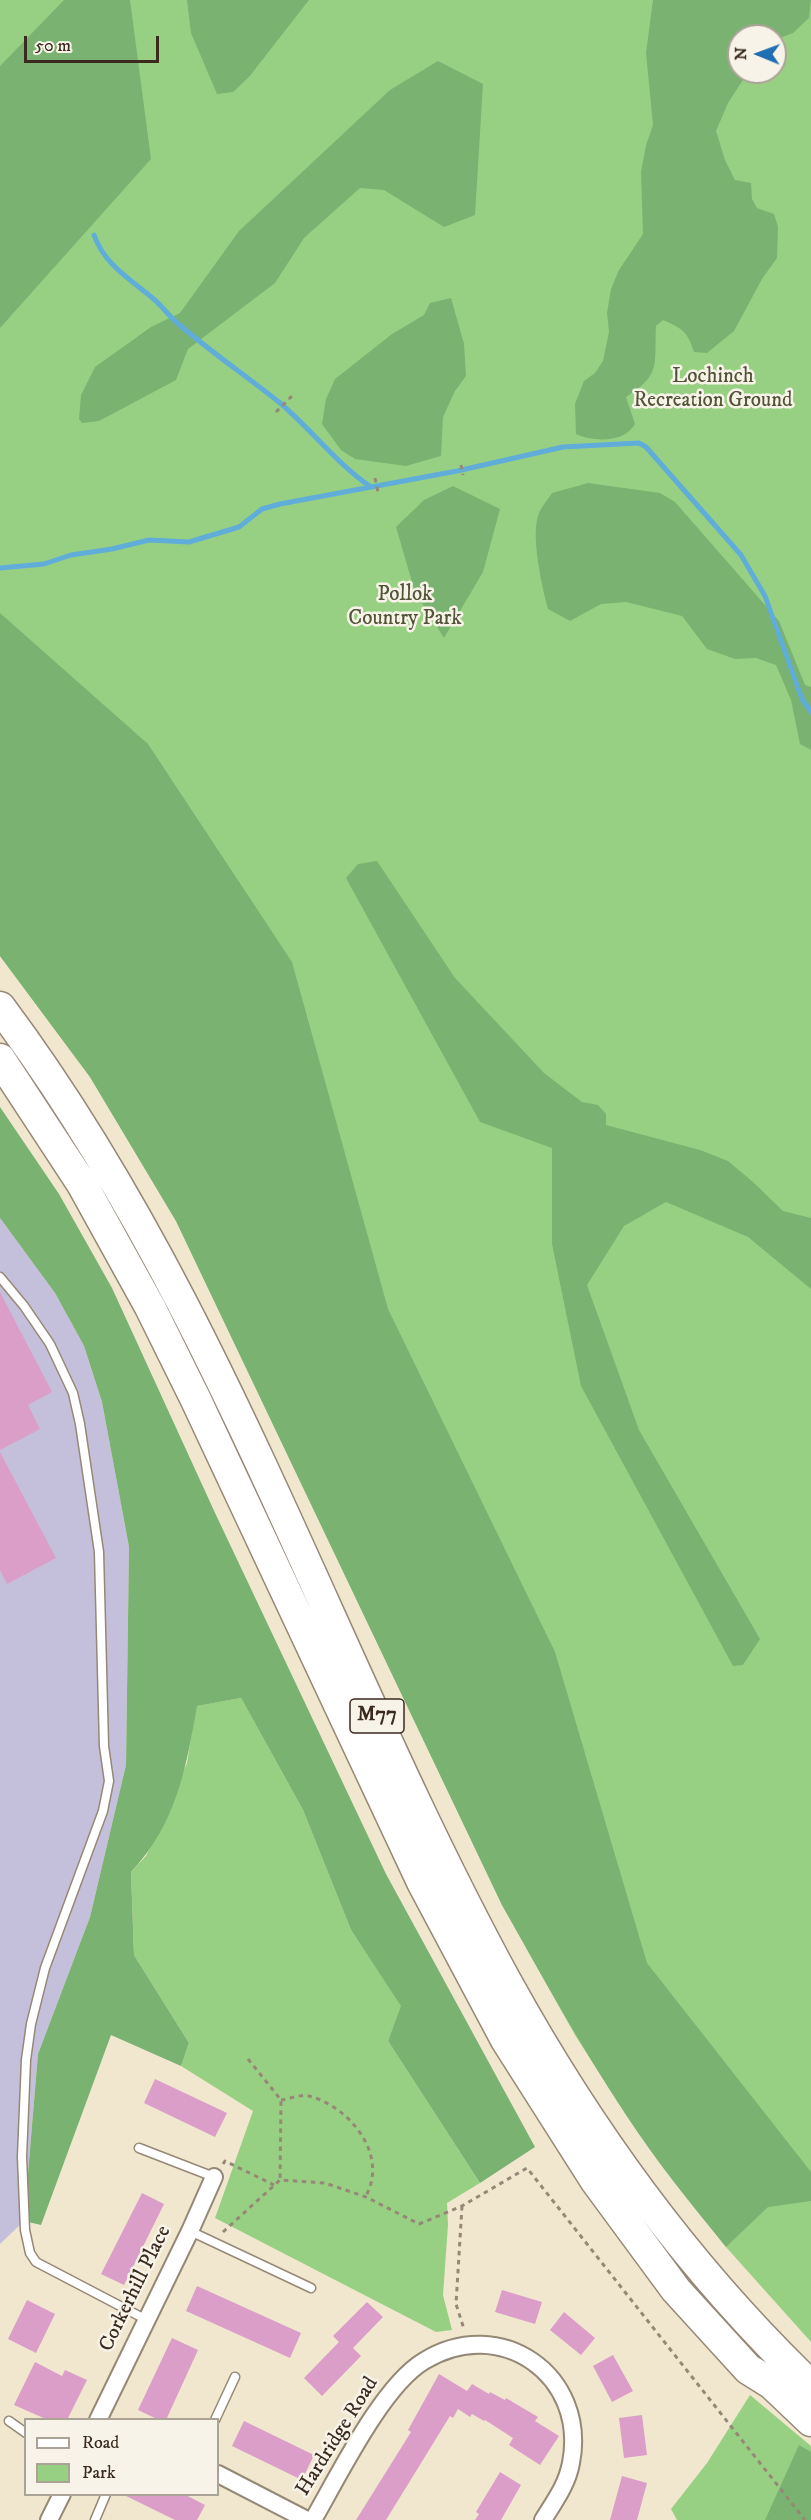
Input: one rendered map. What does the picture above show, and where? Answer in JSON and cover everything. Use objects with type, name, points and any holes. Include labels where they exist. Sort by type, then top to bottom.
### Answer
[{"type":"highway","name":"M77","points":[[0,1007],[34,1054],[112,1175],[176,1290],[440,1851],[497,1964],[538,2036],[603,2139],[655,2213],[737,2312],[811,2386]]},
{"type":"highway","name":"M77","points":[[0,1059],[82,1184],[146,1298],[422,1882],[459,1956],[506,2040],[595,2180],[676,2290],[748,2369],[772,2384],[811,2421]]},
{"type":"street","name":"Corkerhill Place","points":[[98,2418],[214,2177]]},
{"type":"street","name":"Hardridge Road","points":[[313,2520],[386,2397],[422,2362],[453,2347],[469,2343],[518,2352],[543,2368],[559,2388],[569,2410],[572,2426],[571,2465],[562,2489],[543,2520]]},
{"type":"street","points":[[219,2475],[307,2520]]},
{"type":"street","points":[[49,2520],[61,2496]]},
{"type":"lane","points":[[0,1277],[24,1306],[50,1344],[73,1393],[80,1424],[99,1552],[104,1746],[109,1781],[103,1811],[45,1968],[31,2024],[23,2127],[25,2229],[30,2253],[36,2262],[145,2319]]},
{"type":"lane","points":[[140,2148],[214,2177]]},
{"type":"lane","points":[[190,2231],[312,2288]]},
{"type":"lane","points":[[216,2418],[235,2377]]},
{"type":"lane","points":[[9,2421],[24,2432]]},
{"type":"lane","points":[[95,2520],[105,2496]]},
{"type":"path","points":[[276,412],[292,396]]},
{"type":"path","points":[[461,465],[463,475]]},
{"type":"path","points":[[375,478],[378,492]]},
{"type":"path","points":[[248,2059],[281,2100],[280,2180]]},
{"type":"path","points":[[281,2100],[307,2096],[340,2110],[360,2131],[370,2154],[372,2177],[366,2197]]},
{"type":"path","points":[[214,2177],[225,2161],[274,2185]]},
{"type":"path","points":[[213,2241],[280,2180],[325,2183],[366,2197],[419,2224],[462,2206],[527,2168],[805,2520]]},
{"type":"path","points":[[462,2206],[456,2304],[469,2343]]},
{"type":"shaded area","points":[[0,1218],[55,1293],[84,1346],[102,1402],[129,1547],[126,1765],[90,1917],[38,2054],[24,2221],[0,2244]]},
{"type":"green space","name":"Pollok Country Park","points":[[0,0],[811,0],[811,2342],[726,2247],[678,2186],[627,2116],[575,2035],[502,1905],[176,1221],[90,1077],[0,956]]},
{"type":"green space","points":[[64,0],[130,0],[151,159],[0,328],[0,66]]},
{"type":"green space","points":[[187,0],[309,0],[249,77],[233,92],[217,94],[191,33]]},
{"type":"green space","points":[[653,0],[811,0],[809,18],[793,33],[787,35],[787,24],[727,24],[727,84],[740,84],[728,103],[716,131],[725,160],[735,180],[751,183],[752,199],[757,208],[774,214],[778,227],[777,258],[762,279],[734,331],[707,353],[694,352],[689,339],[675,326],[663,320],[656,326],[654,368],[646,382],[626,397],[635,424],[624,435],[616,438],[583,437],[576,434],[575,404],[584,381],[595,373],[603,361],[609,332],[607,313],[611,289],[619,270],[643,234],[641,172],[646,145],[653,125],[646,53]]},
{"type":"green space","points":[[438,61],[483,84],[475,215],[444,227],[384,190],[360,188],[304,238],[275,283],[188,349],[176,380],[99,421],[82,423],[79,419],[81,395],[95,367],[151,327],[180,313],[239,231],[390,90]]},
{"type":"green space","points":[[451,298],[464,344],[466,376],[455,391],[443,417],[441,456],[406,466],[355,459],[341,450],[322,424],[326,399],[335,379],[392,334],[424,315],[430,303]]},
{"type":"green space","points":[[588,483],[660,493],[675,502],[779,621],[805,685],[811,687],[811,750],[800,744],[791,700],[776,665],[756,658],[735,659],[707,649],[682,616],[626,602],[601,604],[570,621],[548,609],[536,547],[539,513],[552,493]]},
{"type":"green space","points":[[453,486],[500,509],[483,572],[444,638],[415,592],[396,527],[424,500]]},
{"type":"green space","points":[[0,613],[148,744],[292,962],[388,1309],[555,1652],[647,1963],[811,2172],[811,2201],[768,2207],[726,2247],[637,2132],[609,2089],[517,1932],[502,1905],[176,1221],[90,1077],[0,956]]},
{"type":"green space","points":[[377,861],[455,978],[544,1073],[582,1102],[598,1105],[606,1114],[606,1125],[700,1150],[728,1161],[783,1211],[811,1218],[811,1289],[748,1237],[666,1202],[624,1226],[587,1285],[639,1430],[760,1639],[743,1665],[733,1666],[581,1386],[552,1244],[552,1148],[480,1122],[346,878],[358,864]]},
{"type":"green space","points":[[0,1107],[59,1194],[112,1288],[216,1515],[386,1874],[535,2147],[480,2183],[388,2041],[401,2006],[351,1930],[303,1810],[241,1698],[197,1706],[177,1795],[159,1835],[131,1872],[134,1955],[189,2043],[181,2066],[111,2035],[41,2225],[24,2221],[38,2054],[90,1917],[126,1765],[129,1547],[102,1402],[84,1346],[55,1293],[0,1218]]},
{"type":"green space","points":[[241,1698],[303,1810],[351,1930],[402,2006],[388,2041],[480,2183],[447,2203],[448,2225],[443,2295],[452,2330],[436,2332],[215,2218],[253,2111],[181,2066],[189,2043],[134,1955],[131,1872],[146,1856],[187,1763],[196,1706]]},
{"type":"green space","points":[[750,2395],[811,2446],[811,2520],[677,2520],[671,2509],[707,2463]]},
{"type":"green space","points":[[799,2445],[811,2452],[811,2520],[765,2520]]},
{"type":"building","points":[[0,1292],[52,1392],[28,1405],[40,1429],[0,1450]]},
{"type":"building","points":[[0,1452],[56,1558],[7,1584],[0,1570]]},
{"type":"building","points":[[155,2079],[227,2113],[215,2137],[144,2103]]},
{"type":"building","points":[[142,2193],[164,2204],[124,2285],[101,2274]]},
{"type":"building","points":[[197,2286],[301,2333],[290,2358],[186,2311]]},
{"type":"building","points":[[502,2290],[542,2302],[535,2324],[495,2312]]},
{"type":"building","points":[[27,2300],[55,2314],[36,2353],[8,2339]]},
{"type":"building","points":[[367,2302],[383,2317],[353,2348],[361,2356],[322,2396],[304,2378],[339,2342],[333,2336]]},
{"type":"building","points":[[564,2312],[595,2338],[581,2355],[550,2330]]},
{"type":"building","points":[[172,2338],[198,2350],[167,2418],[155,2418],[138,2410]]},
{"type":"building","points":[[613,2355],[633,2391],[612,2402],[593,2366]]},
{"type":"building","points":[[35,2362],[62,2376],[65,2370],[87,2380],[68,2418],[43,2418],[14,2405]]},
{"type":"building","points":[[439,2374],[467,2391],[472,2384],[489,2394],[490,2392],[505,2400],[506,2398],[538,2417],[535,2421],[559,2436],[540,2465],[509,2445],[513,2438],[485,2420],[472,2414],[470,2417],[458,2409],[453,2418],[450,2416],[386,2520],[356,2520],[411,2432],[408,2430]]},
{"type":"building","points":[[642,2415],[647,2455],[624,2458],[619,2418]]},
{"type":"building","points":[[244,2421],[314,2455],[302,2480],[232,2446]]},
{"type":"building","points":[[500,2472],[521,2485],[501,2520],[475,2520],[479,2514],[476,2512]]},
{"type":"building","points":[[622,2476],[647,2483],[637,2520],[610,2520]]},
{"type":"building","points":[[126,2496],[188,2496],[205,2505],[197,2520],[175,2520]]},
{"type":"waterway","points":[[94,235],[105,255],[120,272],[156,301],[188,332],[280,403],[347,468],[371,487]]},
{"type":"waterway","points":[[0,568],[44,564],[71,555],[112,549],[149,540],[189,542],[239,527],[262,509],[280,504],[457,471],[563,447],[639,443],[646,447],[741,555],[765,596],[802,699],[811,712]]},
{"type":"park label","name":"Lochinch Recreation Ground","points":[[713,390]]}]
